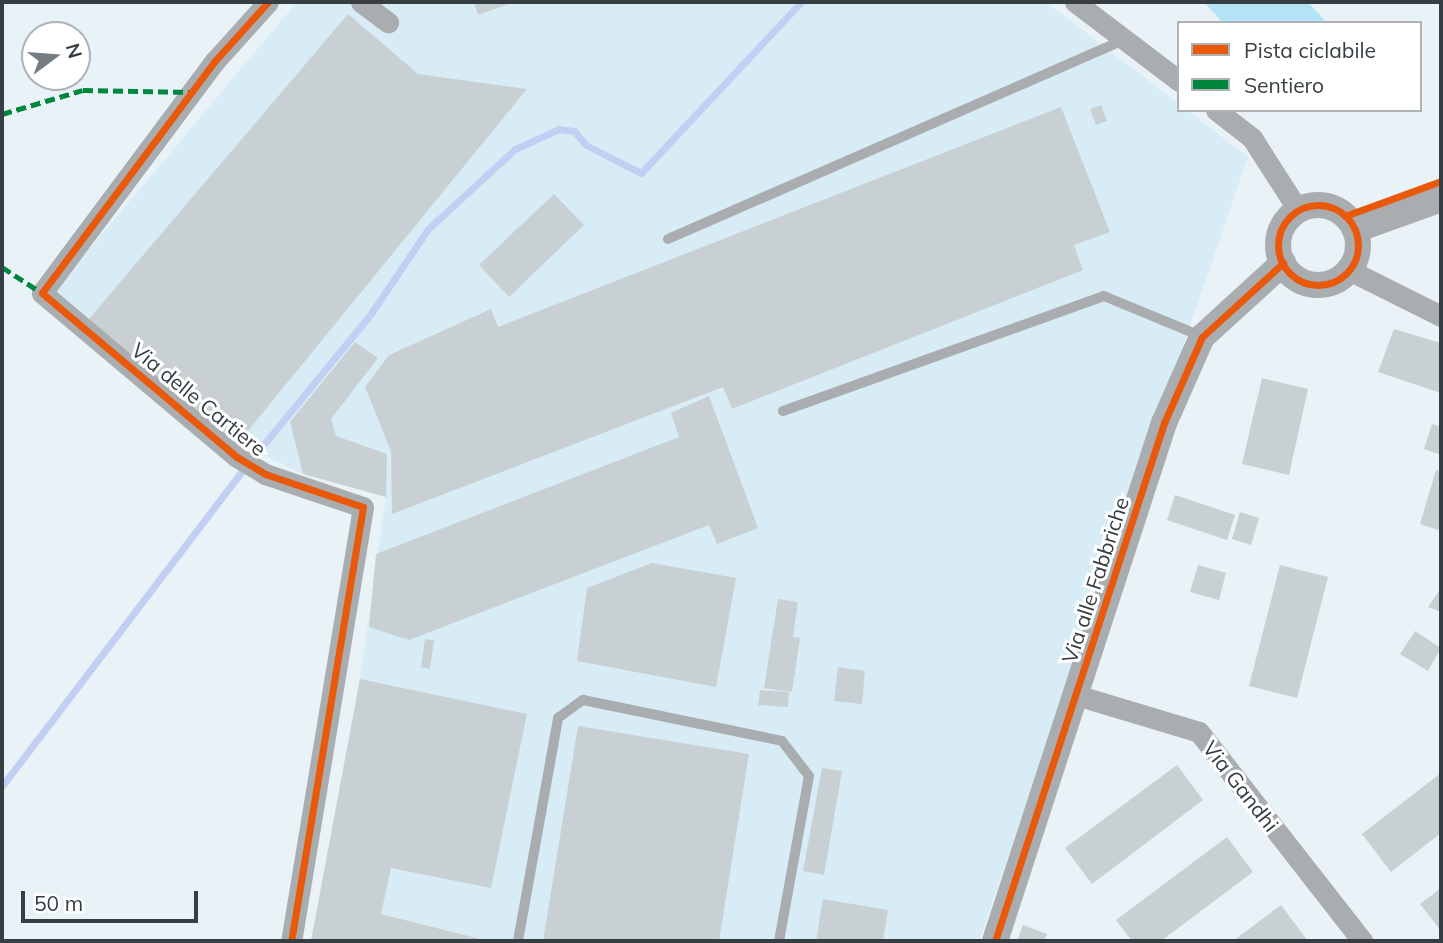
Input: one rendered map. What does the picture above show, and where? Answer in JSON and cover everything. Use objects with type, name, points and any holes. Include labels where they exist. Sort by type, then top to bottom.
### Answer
[{"type":"street","name":"Via delle Cartiere","points":[[268,2],[214,62],[42,293],[237,457],[265,474],[363,507],[291,941]]},
{"type":"street","points":[[361,2],[388,22]]},
{"type":"street","points":[[1075,2],[1177,80]]},
{"type":"street","points":[[1219,112],[1252,138],[1298,210]]},
{"type":"street","points":[[1355,230],[1441,199]]},
{"type":"street","points":[[1315,204],[1331,207],[1355,230],[1357,251],[1349,270],[1329,283],[1308,283],[1292,276],[1283,263],[1279,239],[1282,227],[1298,210],[1315,204]]},
{"type":"street","name":"Via alle Fabbriche","points":[[995,941],[1164,423],[1202,337],[1283,263]]},
{"type":"street","points":[[1349,270],[1441,316]]},
{"type":"street","name":"Via Gandhi","points":[[1076,695],[1199,732],[1362,941]]},
{"type":"lane","points":[[668,239],[1124,40]]},
{"type":"lane","points":[[783,411],[1104,296],[1202,337]]},
{"type":"lane","points":[[518,941],[558,718],[583,700],[782,741],[809,776],[779,941]]},
{"type":"shaded area","points":[[297,2],[1046,2],[1177,102],[1177,112],[1190,112],[1248,157],[979,941],[311,941],[360,679],[386,497],[303,474],[238,443],[41,307]]},
{"type":"shaded area","points":[[1204,2],[1308,2],[1325,21],[1221,21]]},
{"type":"building","points":[[474,2],[514,2],[478,15]]},
{"type":"building","points":[[348,14],[418,74],[527,89],[238,443],[88,320]]},
{"type":"building","points":[[1101,105],[1107,121],[1096,125],[1090,109]]},
{"type":"building","points":[[1061,107],[1110,232],[1074,245],[1083,270],[732,409],[723,387],[392,514],[391,451],[365,387],[389,355],[491,309],[498,327]]},
{"type":"building","points":[[554,194],[584,225],[509,297],[479,265]]},
{"type":"building","points":[[1394,329],[1441,343],[1441,393],[1378,372]]},
{"type":"building","points":[[355,342],[378,358],[331,419],[336,436],[387,454],[386,497],[303,474],[290,422]]},
{"type":"building","points":[[1262,378],[1308,389],[1289,475],[1242,464]]},
{"type":"building","points":[[709,396],[758,528],[717,544],[709,525],[409,640],[369,627],[376,554],[679,437],[671,413]]},
{"type":"building","points":[[1432,424],[1441,427],[1441,455],[1424,449]]},
{"type":"building","points":[[1436,470],[1441,472],[1441,531],[1420,524]]},
{"type":"building","points":[[1175,495],[1235,515],[1227,540],[1167,520]]},
{"type":"building","points":[[1240,512],[1259,518],[1251,545],[1232,539]]},
{"type":"building","points":[[652,563],[736,578],[716,687],[577,661],[587,588]]},
{"type":"building","points":[[1198,565],[1226,573],[1219,600],[1190,592]]},
{"type":"building","points":[[1280,565],[1328,577],[1297,698],[1249,686]]},
{"type":"building","points":[[1441,588],[1441,612],[1428,607]]},
{"type":"building","points":[[778,599],[798,602],[793,637],[800,638],[792,692],[764,688]]},
{"type":"building","points":[[1415,631],[1441,648],[1428,671],[1400,654]]},
{"type":"building","points":[[425,639],[434,640],[430,669],[421,667]]},
{"type":"building","points":[[838,667],[865,671],[862,704],[834,701]]},
{"type":"building","points":[[360,679],[527,714],[491,888],[391,868],[381,914],[488,941],[311,941]]},
{"type":"building","points":[[760,690],[789,692],[788,707],[758,705]]},
{"type":"building","points":[[578,726],[749,754],[719,941],[543,941]]},
{"type":"building","points":[[1177,765],[1203,800],[1092,884],[1065,848]]},
{"type":"building","points":[[822,768],[842,771],[824,875],[803,871]]},
{"type":"building","points":[[1441,773],[1441,833],[1391,872],[1362,834]]},
{"type":"building","points":[[1227,837],[1253,872],[1161,941],[1132,941],[1116,920]]},
{"type":"building","points":[[1441,888],[1441,931],[1420,904]]},
{"type":"building","points":[[823,899],[888,910],[883,941],[816,941]]},
{"type":"building","points":[[1281,905],[1308,941],[1233,941]]},
{"type":"building","points":[[1023,925],[1047,934],[1044,941],[1017,941]]},
{"type":"waterway","points":[[2,786],[238,476],[372,312],[428,229],[515,149],[559,129],[574,131],[586,145],[641,173],[801,2]]},
{"type":"marked path","points":[[2,114],[83,90],[192,92]]},
{"type":"marked path","points":[[2,267],[42,293]]},
{"type":"cycle path","points":[[268,2],[214,62],[42,293],[237,457],[265,474],[363,507],[291,941]]},
{"type":"cycle path","points":[[1345,216],[1441,181]]},
{"type":"cycle path","points":[[1318,205],[1333,208],[1346,217],[1355,230],[1358,245],[1355,260],[1346,273],[1333,282],[1318,285],[1303,282],[1290,273],[1281,260],[1278,245],[1281,230],[1290,217],[1303,208],[1318,205]]},
{"type":"cycle path","points":[[995,941],[1164,423],[1202,337],[1283,263]]}]
